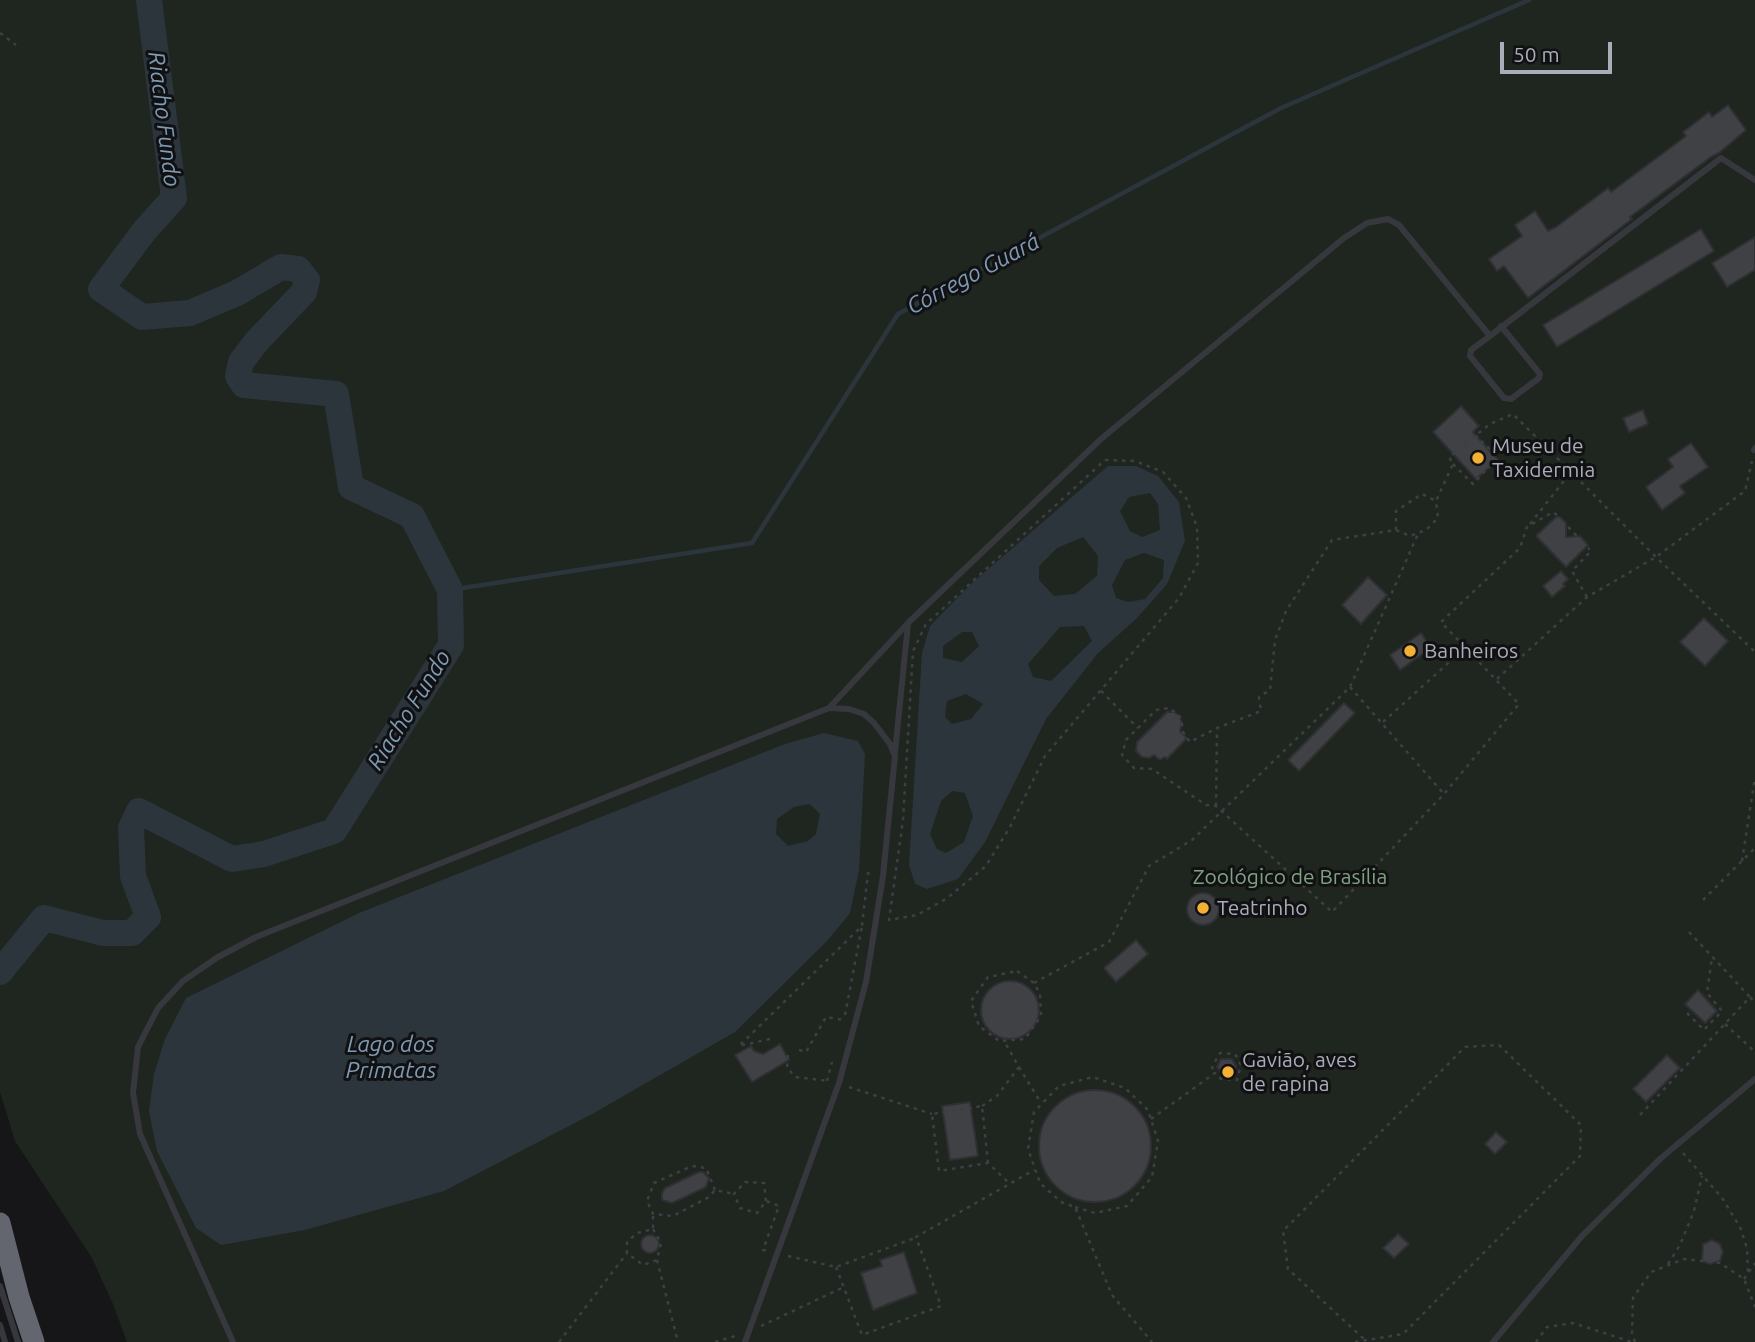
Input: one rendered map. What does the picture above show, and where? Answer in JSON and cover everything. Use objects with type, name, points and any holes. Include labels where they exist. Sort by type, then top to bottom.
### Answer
[{"type":"highway","points":[[0,1223],[34,1342]]},
{"type":"lane","points":[[1502,326],[1540,374],[1539,379],[1511,399],[1504,398],[1470,356],[1471,350],[1490,336],[1502,326],[1721,158],[1755,180]]},
{"type":"lane","points":[[829,708],[909,622],[1109,431],[1344,238],[1367,223],[1388,219],[1399,225],[1490,336]]},
{"type":"lane","points":[[745,1342],[839,1083],[866,982],[883,876],[909,622]]},
{"type":"lane","points":[[233,1342],[217,1312],[140,1134],[133,1093],[138,1047],[158,1008],[183,981],[218,957],[256,937],[829,708],[849,709],[864,714],[890,744],[895,756]]},
{"type":"lane","points":[[1493,1342],[1582,1236],[1676,1145],[1755,1079]]},
{"type":"lane","points":[[0,1286],[18,1342]]},
{"type":"lane","points":[[0,1325],[5,1342]]},
{"type":"path","points":[[0,33],[16,45]]},
{"type":"path","points":[[1476,436],[1498,457],[1473,484],[1449,457],[1490,424],[1513,414],[1755,652]]},
{"type":"path","points":[[1497,679],[1587,597],[1656,557],[1745,491],[1755,449]]},
{"type":"path","points":[[1105,460],[1135,461],[1163,472],[1186,498],[1197,527],[1198,563],[1180,598],[1101,690],[1045,756],[1010,827],[986,866],[946,899],[917,915],[889,920],[903,820],[913,651],[926,624],[1105,460]]},
{"type":"path","points":[[1453,464],[1436,501],[1438,518],[1426,530],[1410,536],[1396,530],[1332,540],[1286,611],[1275,640],[1270,690],[1259,697],[1261,711],[1190,742],[1182,732],[1181,718],[1170,708],[1156,710],[1126,740],[1122,755],[1134,768],[1153,769],[1206,805],[1216,806],[1332,912],[1444,794],[1520,704],[1441,622],[1520,548],[1527,527],[1571,472]]},
{"type":"path","points":[[1396,530],[1396,511],[1422,494],[1436,501]]},
{"type":"path","points":[[1527,527],[1553,512],[1557,515]]},
{"type":"path","points":[[1568,527],[1578,537]]},
{"type":"path","points":[[1034,983],[1109,942],[1149,866],[1192,840],[1350,687],[1419,533]]},
{"type":"path","points":[[1587,597],[1572,571],[1591,551],[1588,548]]},
{"type":"path","points":[[1382,723],[1466,648]]},
{"type":"path","points":[[1350,687],[1444,794]]},
{"type":"path","points":[[1101,690],[1138,728]]},
{"type":"path","points":[[1216,806],[1217,728]]},
{"type":"path","points":[[1742,861],[1755,777]]},
{"type":"path","points":[[1703,900],[1755,848]]},
{"type":"path","points":[[799,1050],[806,1052],[826,1017],[844,1020],[862,926],[868,873]]},
{"type":"path","points":[[770,1039],[739,1046],[862,926]]},
{"type":"path","points":[[1689,932],[1755,1003]]},
{"type":"path","points":[[1687,1013],[1704,1030],[1723,1011],[1707,993],[1712,957]]},
{"type":"path","points":[[1017,971],[1034,983],[1040,994],[1041,1016],[1025,1039],[999,1041],[979,1026],[971,1001],[988,977],[1017,971]]},
{"type":"path","points":[[1640,1115],[1750,997]]},
{"type":"path","points":[[1712,1021],[1721,1028]]},
{"type":"path","points":[[1725,1024],[1755,1052]]},
{"type":"path","points":[[1004,1041],[1042,1104]]},
{"type":"path","points":[[1355,1342],[1404,1334],[1580,1156],[1581,1125],[1499,1045],[1465,1047],[1283,1231],[1288,1269],[1364,1339]]},
{"type":"path","points":[[1220,1053],[1235,1054],[1241,1065],[1237,1080],[1221,1079],[1215,1073],[1212,1067],[1220,1053]]},
{"type":"path","points":[[788,1055],[787,1068],[796,1077],[839,1083],[932,1114],[982,1106],[997,1096],[1019,1067]]},
{"type":"path","points":[[827,1081],[834,1056]]},
{"type":"path","points":[[1151,1119],[1215,1073]]},
{"type":"path","points":[[1093,1077],[1125,1088],[1148,1110],[1158,1141],[1152,1177],[1126,1206],[1095,1213],[1061,1202],[1040,1183],[1028,1149],[1034,1112],[1042,1104],[1059,1086],[1093,1077]]},
{"type":"path","points":[[982,1106],[988,1163],[1010,1184]]},
{"type":"path","points":[[932,1114],[939,1171],[988,1163]]},
{"type":"path","points":[[1676,1145],[1722,1198],[1740,1227],[1746,1248],[1748,1273]]},
{"type":"path","points":[[678,1342],[657,1261],[660,1243],[653,1229],[653,1214],[647,1201],[654,1183],[692,1166],[706,1168],[715,1190]]},
{"type":"path","points":[[766,1201],[779,1206],[763,1250],[836,1267],[916,1237],[1035,1169]]},
{"type":"path","points":[[1667,1266],[1680,1245],[1694,1211],[1703,1176]]},
{"type":"path","points":[[745,1182],[764,1183],[766,1201],[758,1213],[740,1208],[734,1194],[745,1182]]},
{"type":"path","points":[[715,1190],[734,1194]]},
{"type":"path","points":[[653,1214],[673,1216],[709,1197],[715,1190]]},
{"type":"path","points":[[1075,1207],[1112,1295],[1152,1342]]},
{"type":"path","points":[[558,1342],[627,1253],[627,1242],[637,1233],[653,1229]]},
{"type":"path","points":[[836,1267],[862,1335],[941,1306],[916,1237]]},
{"type":"path","points":[[627,1253],[643,1265],[657,1261]]},
{"type":"path","points":[[1634,1342],[1633,1298],[1651,1272],[1684,1259],[1720,1263],[1744,1279],[1755,1307]]},
{"type":"path","points":[[1744,1279],[1755,1263]]},
{"type":"path","points":[[715,1342],[747,1333],[844,1287]]},
{"type":"path","points":[[1536,1342],[1547,1327],[1573,1322],[1634,1342]]},
{"type":"green space","name":"Zoológico de Brasília","points":[[0,0],[1755,0],[1755,1342],[127,1342],[92,1258],[15,1141],[0,1092]]},
{"type":"water","points":[[1108,466],[1136,466],[1158,476],[1179,502],[1185,541],[1167,584],[1136,619],[1098,653],[1046,719],[985,842],[958,879],[927,889],[915,884],[909,865],[922,653],[930,626],[971,584]],"holes":[[[1150,493],[1158,504],[1160,530],[1142,537],[1130,531],[1120,511],[1129,497]],[[1083,537],[1098,556],[1097,576],[1075,594],[1054,596],[1039,580],[1039,566],[1057,548]],[[1144,553],[1164,560],[1163,578],[1145,599],[1128,602],[1116,598],[1112,585],[1125,560]],[[1084,626],[1092,641],[1051,681],[1033,677],[1028,664],[1060,627]],[[962,632],[972,632],[979,646],[962,662],[943,658],[943,646]],[[966,694],[983,704],[971,719],[952,724],[945,717],[947,701]],[[952,791],[965,793],[973,816],[964,842],[946,853],[937,849],[930,834],[941,801]]]},
{"type":"water","name":"Lago dos Primatas","points":[[824,733],[858,741],[865,754],[859,870],[850,913],[828,940],[735,1032],[594,1113],[444,1191],[305,1230],[221,1245],[196,1228],[157,1151],[149,1111],[154,1074],[165,1039],[186,998],[359,913],[785,744]],"holes":[[[810,804],[820,814],[816,834],[808,841],[788,846],[776,834],[777,819],[794,807]]]},
{"type":"building","points":[[1728,105],[1746,130],[1528,298],[1504,266],[1497,271],[1489,259],[1522,236],[1515,225],[1535,211],[1548,231],[1556,227],[1608,188],[1611,192],[1686,136],[1683,132],[1709,112],[1712,117]]},
{"type":"building","points":[[1701,229],[1714,251],[1557,347],[1543,325]]},
{"type":"building","points":[[1755,237],[1755,270],[1727,287],[1712,263]]},
{"type":"building","points":[[1461,406],[1479,426],[1473,432],[1498,460],[1476,479],[1433,432]]},
{"type":"building","points":[[1643,410],[1648,424],[1629,432],[1623,418]]},
{"type":"building","points":[[1691,443],[1708,467],[1680,486],[1685,493],[1662,510],[1646,487],[1673,467],[1668,459]]},
{"type":"building","points":[[1556,517],[1566,523],[1566,537],[1580,536],[1588,545],[1566,567],[1536,536]]},
{"type":"building","points":[[1561,571],[1568,579],[1563,584],[1565,586],[1552,597],[1543,586]]},
{"type":"building","points":[[1368,577],[1387,595],[1361,624],[1342,605]]},
{"type":"building","points":[[1704,618],[1728,641],[1705,666],[1680,642]]},
{"type":"building","name":"Banheiros","points":[[1421,633],[1431,648],[1400,670],[1390,655]]},
{"type":"building","points":[[1344,703],[1355,713],[1299,771],[1288,760]]},
{"type":"building","points":[[1167,712],[1179,715],[1182,723],[1180,731],[1187,738],[1167,759],[1165,757],[1160,760],[1154,755],[1149,758],[1142,757],[1136,751],[1137,742]]},
{"type":"building","name":"Teatrinho","points":[[1203,893],[1214,898],[1219,909],[1214,920],[1203,925],[1192,920],[1187,909],[1192,898]]},
{"type":"building","points":[[1136,940],[1148,954],[1116,982],[1104,968]]},
{"type":"building","points":[[1010,981],[1026,986],[1034,994],[1039,1010],[1034,1026],[1026,1034],[1010,1039],[994,1034],[986,1026],[981,1010],[986,994],[994,986]]},
{"type":"building","points":[[1698,990],[1717,1011],[1705,1023],[1685,1004]]},
{"type":"building","points":[[780,1044],[789,1060],[752,1082],[735,1055],[751,1046],[754,1051],[763,1054]]},
{"type":"building","points":[[1667,1055],[1680,1068],[1646,1102],[1633,1089]]},
{"type":"building","name":"Gavião, aves de rapina","points":[[1221,1059],[1232,1059],[1236,1066],[1234,1076],[1224,1076],[1217,1067]]},
{"type":"building","points":[[1095,1090],[1117,1094],[1135,1106],[1147,1124],[1151,1146],[1147,1168],[1135,1186],[1117,1198],[1095,1202],[1073,1198],[1055,1186],[1043,1168],[1039,1146],[1043,1124],[1055,1106],[1073,1094]]},
{"type":"building","points":[[970,1102],[978,1156],[950,1160],[942,1106]]},
{"type":"building","points":[[1496,1132],[1507,1142],[1495,1154],[1485,1144]]},
{"type":"building","points":[[699,1172],[709,1178],[706,1187],[672,1203],[662,1200],[665,1188]]},
{"type":"building","points":[[1398,1234],[1409,1244],[1394,1258],[1383,1248]]},
{"type":"building","points":[[650,1235],[656,1238],[659,1244],[656,1250],[650,1253],[644,1250],[641,1244],[644,1238]]},
{"type":"building","points":[[1712,1240],[1720,1244],[1723,1252],[1720,1261],[1710,1264],[1702,1261],[1703,1244]]},
{"type":"building","points":[[904,1252],[917,1293],[873,1310],[861,1273],[882,1266],[880,1260]]},
{"type":"waterway","name":"Riacho Fundo","points":[[0,972],[44,918],[103,933],[132,933],[148,917],[133,876],[131,828],[139,811],[232,859],[264,854],[334,831],[451,645],[450,590],[412,516],[351,487],[336,394],[244,385],[238,376],[241,362],[257,341],[304,292],[307,280],[298,269],[281,267],[237,293],[190,313],[142,317],[101,289],[145,230],[174,198],[149,0]]},
{"type":"waterway","name":"Córrego Guará","points":[[450,590],[752,543],[898,314],[1281,108],[1529,0]]},
{"type":"place","name":"Museu de Taxidermia","points":[[1478,458]]},
{"type":"place","name":"Banheiros","points":[[1410,651]]},
{"type":"place","name":"Teatrinho","points":[[1203,908]]},
{"type":"place","name":"Gavião, aves de rapina","points":[[1228,1072]]}]
